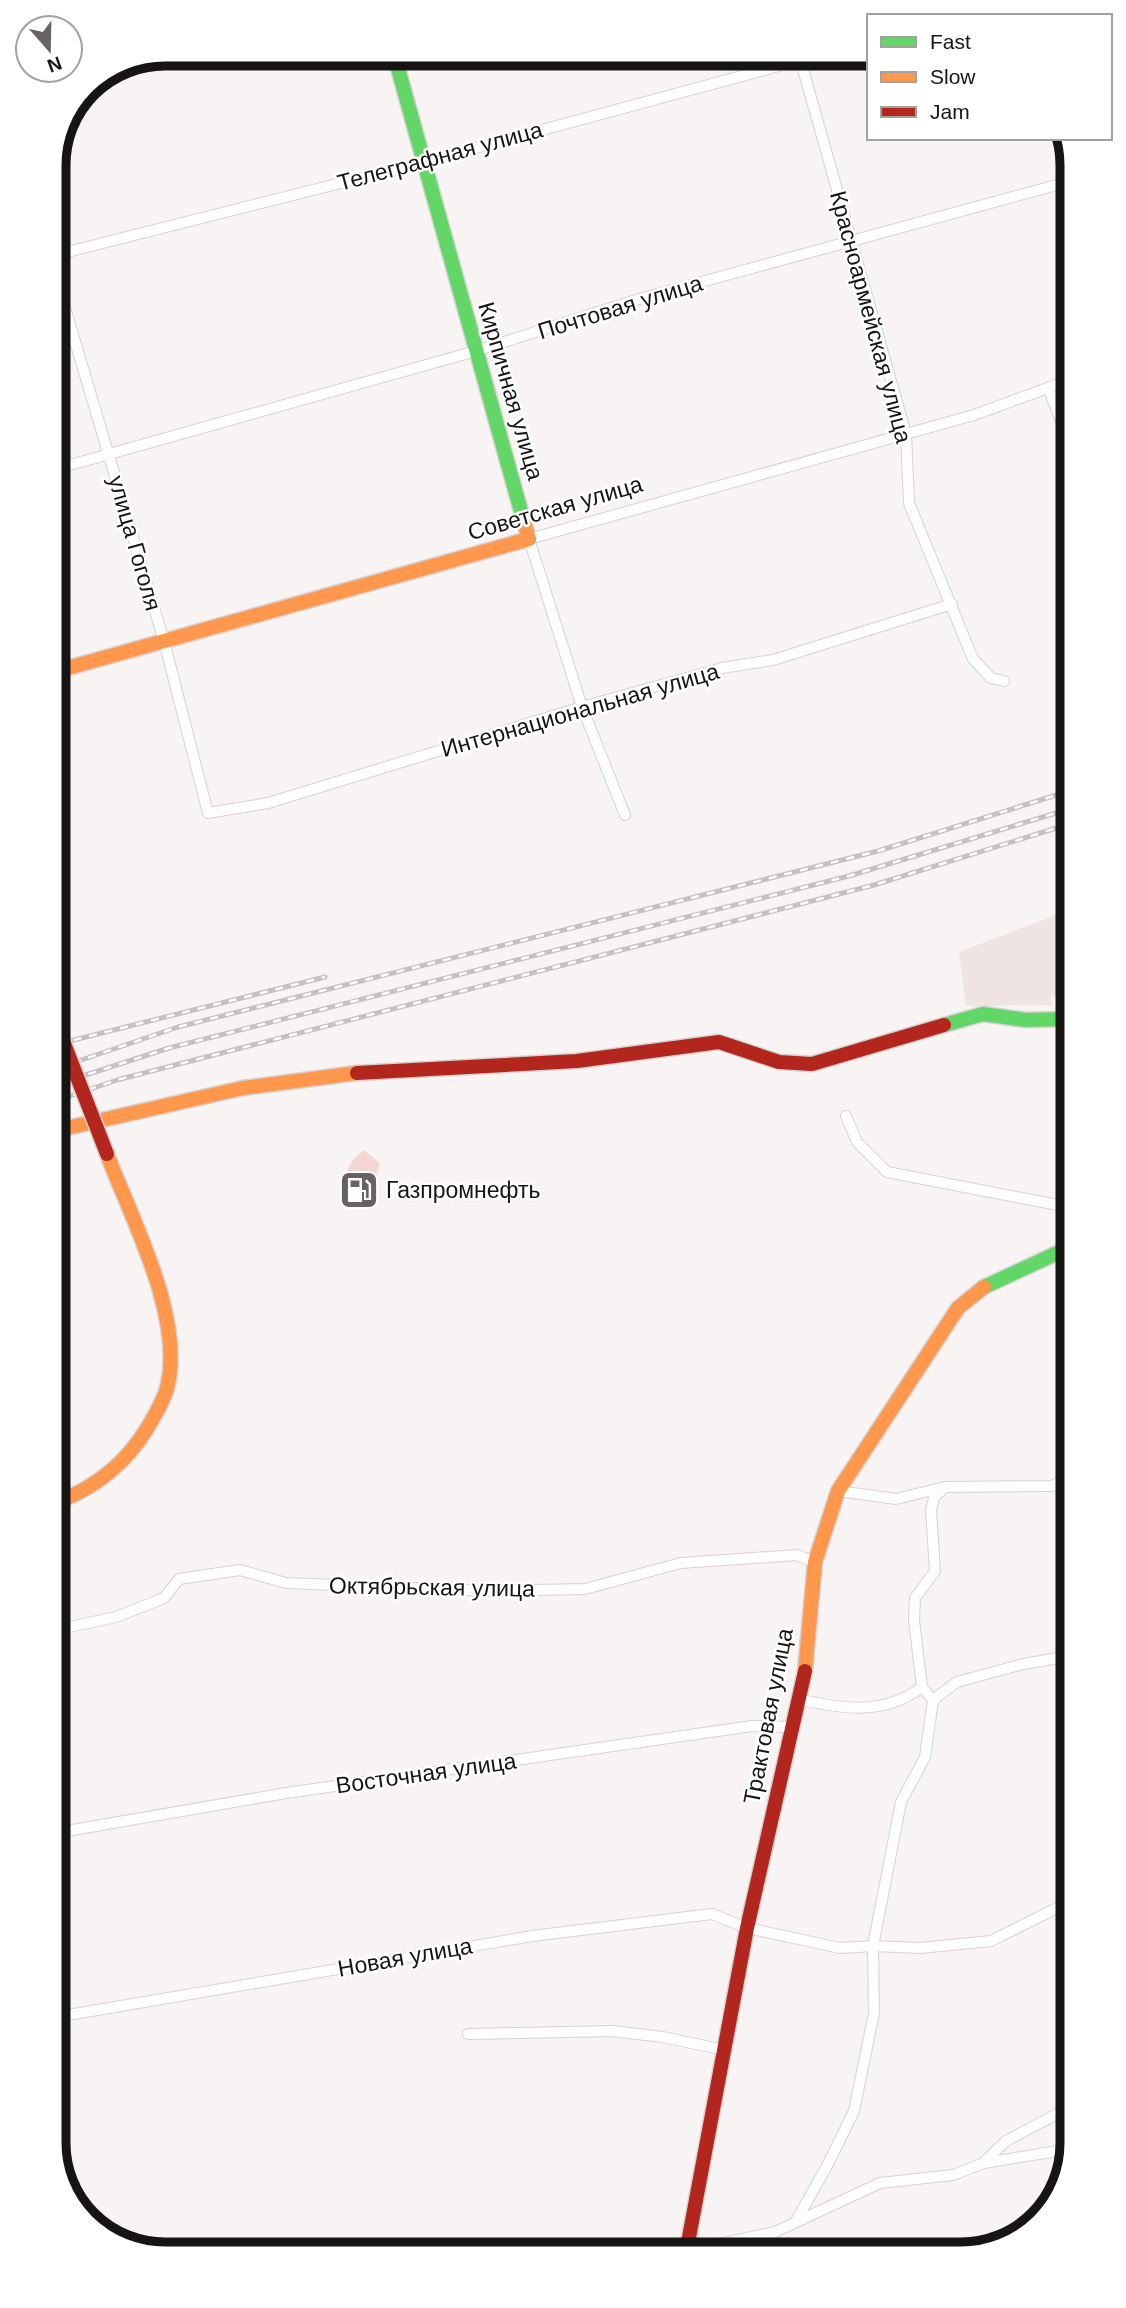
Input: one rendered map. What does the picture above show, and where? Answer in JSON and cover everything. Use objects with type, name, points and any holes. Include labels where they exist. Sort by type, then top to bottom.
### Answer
[{"type":"street","name":"Кирпичная улица","points":[[397,66],[529,539],[582,707],[625,815]]},
{"type":"street","name":"Телеграфная улица","points":[[67,252],[424,162],[764,67]]},
{"type":"street","name":"Красноармейская улица","points":[[802,67],[906,434],[909,503],[973,659],[991,678],[1004,681]]},
{"type":"street","name":"Почтовая улица","points":[[67,467],[476,351],[639,299],[1060,184]]},
{"type":"street","name":"улица Гоголя","points":[[67,314],[164,641],[208,813]]},
{"type":"street","name":"Советская улица","points":[[67,668],[974,415],[1060,384]]},
{"type":"street","points":[[1048,388],[1060,418]]},
{"type":"street","name":"Интернациональная улица","points":[[208,813],[268,803],[582,707],[722,668],[773,660],[950,604]]},
{"type":"street","points":[[67,1128],[243,1088],[390,1069],[577,1061],[719,1042],[779,1062],[813,1063],[983,1014],[1026,1020],[1060,1019]]},
{"type":"street","points":[[66,1499],[78,1494],[114,1470],[138,1445],[157,1411],[169,1381],[169,1336],[155,1284],[67,1050]]},
{"type":"street","points":[[846,1116],[857,1142],[887,1172],[1060,1205]]},
{"type":"street","name":"Трактовая улица","points":[[689,2242],[747,1928],[808,1658],[815,1562],[838,1491],[958,1308],[988,1284],[1060,1252]]},
{"type":"street","points":[[838,1491],[896,1499],[945,1487],[1052,1486],[1060,1482]]},
{"type":"street","points":[[933,1700],[922,1687],[914,1620],[915,1598],[935,1571],[931,1511],[934,1497],[945,1487]]},
{"type":"street","name":"Октябрьская улица","points":[[66,1628],[116,1617],[164,1598],[178,1579],[240,1570],[286,1583],[489,1591],[585,1589],[681,1563],[735,1558],[797,1555],[815,1562]]},
{"type":"street","points":[[796,2221],[854,2111],[874,2013],[873,1946],[901,1802],[925,1757],[933,1700],[957,1682],[1023,1664],[1060,1658]]},
{"type":"street","points":[[798,1699],[841,1709],[865,1709],[909,1697],[922,1687]]},
{"type":"street","name":"Восточная улица","points":[[66,1831],[340,1785],[752,1726],[792,1727]]},
{"type":"street","name":"Новая улица","points":[[66,2015],[532,1936],[712,1914],[747,1928],[840,1948],[920,1948],[991,1941],[1060,1906]]},
{"type":"street","points":[[468,2035],[612,2031],[663,2037],[724,2050]]},
{"type":"street","points":[[984,2162],[1006,2141],[1060,2112]]},
{"type":"street","points":[[732,2242],[775,2232],[880,2183],[953,2175],[984,2162],[1059,2150]]},
{"type":"shaded area","points":[[1060,914],[1060,996],[1051,995],[1052,1005],[966,1006],[959,952]]},
{"type":"shaded area","points":[[364,1150],[380,1163],[373,1186],[363,1191],[351,1189],[347,1172],[355,1158]]},
{"type":"railway","points":[[67,1065],[178,1027],[878,851],[1060,794]]},
{"type":"railway","points":[[67,1081],[169,1048],[849,876],[1060,812]]},
{"type":"railway","points":[[67,1097],[117,1080],[874,885],[1060,827]]},
{"type":"railway","points":[[67,1042],[325,977]]},
{"type":"traffic: fast","points":[[397,66],[524,522]]},
{"type":"traffic: fast","points":[[944,1025],[983,1014],[1026,1020],[1060,1019]]},
{"type":"traffic: fast","points":[[984,1287],[1060,1252]]},
{"type":"traffic: slow","points":[[67,668],[529,539],[524,522]]},
{"type":"traffic: slow","points":[[67,1128],[243,1088],[357,1073]]},
{"type":"traffic: slow","points":[[66,1498],[110,1472],[131,1451],[148,1427],[168,1384],[171,1357],[162,1297],[141,1236],[107,1154]]},
{"type":"traffic: slow","points":[[805,1671],[815,1562],[838,1491],[958,1308],[984,1287]]},
{"type":"traffic: jam","points":[[357,1073],[577,1061],[719,1042],[779,1062],[812,1064],[944,1025]]},
{"type":"traffic: jam","points":[[67,1050],[107,1154]]},
{"type":"traffic: jam","points":[[688,2242],[747,1928],[805,1671]]},
{"type":"place","name":"Газпромнефть","points":[[359,1190]]}]
